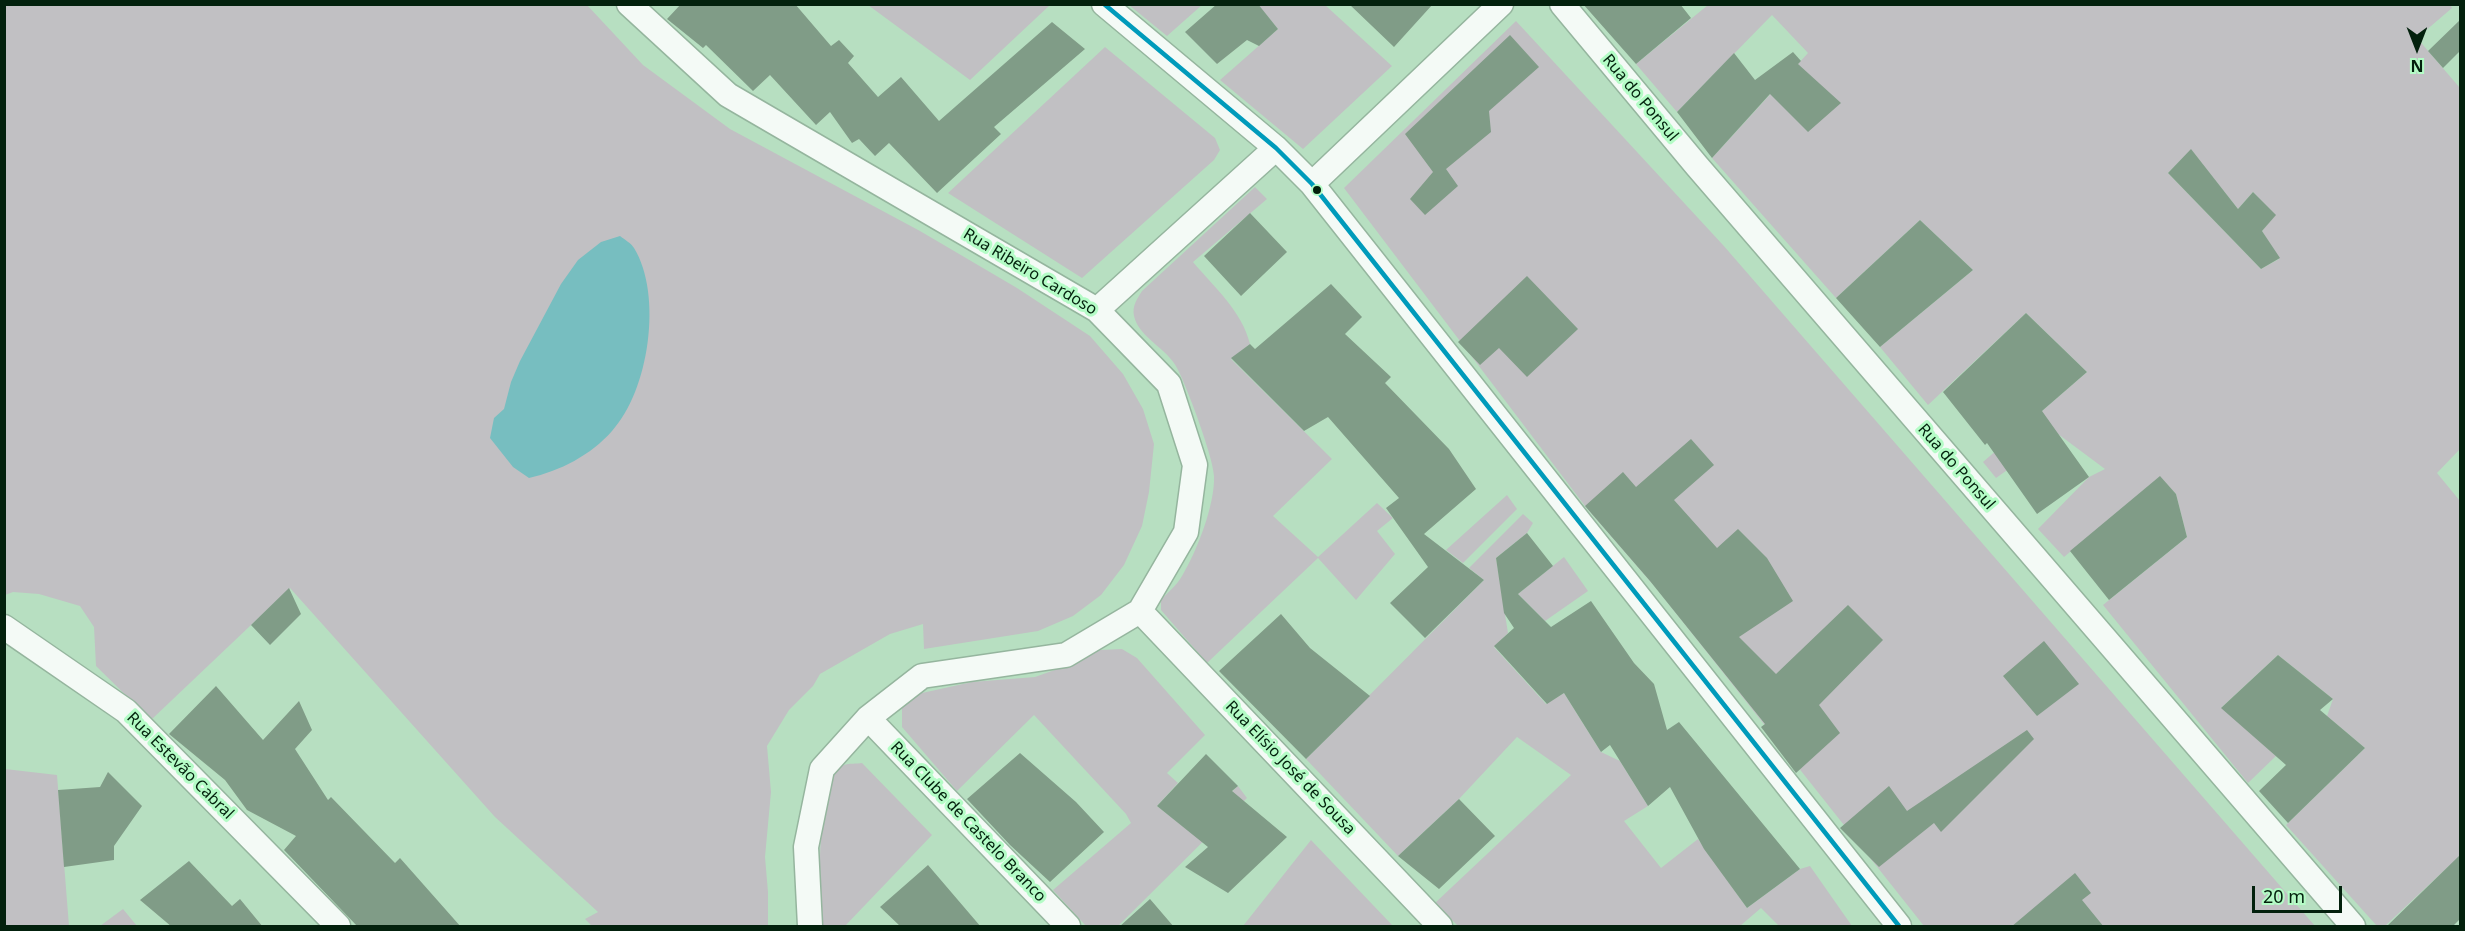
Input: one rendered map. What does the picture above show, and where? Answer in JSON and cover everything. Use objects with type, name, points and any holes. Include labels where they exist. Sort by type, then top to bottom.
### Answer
[{"type":"street","name":"Rua Ribeiro Cardoso","points":[[629,4],[729,95],[1097,310],[1169,384],[1195,465],[1186,532],[1140,611],[1066,655],[922,676],[868,718],[822,769],[806,848],[810,927]]},
{"type":"street","points":[[1104,4],[1276,148],[1312,184],[1899,927]]},
{"type":"street","points":[[1312,184],[1501,4]]},
{"type":"street","name":"Rua do Ponsul","points":[[1562,4],[1705,175],[2353,927]]},
{"type":"street","points":[[1097,310],[1276,148]]},
{"type":"street","name":"Rua Elísio José de Sousa","points":[[1140,611],[1440,927]]},
{"type":"street","name":"Rua Estevão Cabral","points":[[4,627],[126,711],[338,927]]},
{"type":"street","name":"Rua Clube de Castelo Branco","points":[[868,718],[1068,927]]},
{"type":"shaded area","points":[[1050,4],[970,80],[868,5]]},
{"type":"shaded area","points":[[4,5],[587,5],[643,65],[730,129],[920,231],[1017,288],[1090,336],[1123,374],[1143,409],[1154,444],[1149,492],[1142,526],[1124,565],[1101,595],[1073,616],[1038,631],[924,649],[923,624],[890,634],[820,674],[813,686],[789,710],[767,746],[771,792],[765,857],[768,926],[592,926],[585,919],[598,912],[495,817],[290,588],[151,720],[96,666],[94,627],[80,606],[39,594],[13,592],[5,595]]},
{"type":"shaded area","points":[[1129,5],[1202,5],[1167,36]]},
{"type":"shaded area","points":[[1258,5],[1325,5],[1392,66],[1303,149],[1220,80],[1278,29]]},
{"type":"shaded area","points":[[1708,5],[2450,5],[2452,8],[2417,38],[2460,88],[2460,449],[2437,473],[2460,501],[2460,875],[2450,865],[2385,926],[2377,926],[2286,825],[2365,748],[2327,716],[2333,699],[2278,655],[2222,707],[2276,756],[2248,783],[2103,605],[2187,537],[2176,494],[2160,477],[2064,557],[2038,529],[2089,477],[2105,469],[2058,434],[1996,478],[1983,462],[2087,372],[2026,313],[1928,405],[1880,347],[1973,270],[1920,220],[1836,298],[1712,158],[1808,53],[1772,15],[1677,112],[1636,64]],"holes":[[[2191,150],[2238,209],[2253,192],[2275,215],[2262,231],[2279,259],[2261,269],[2168,173]]]},
{"type":"shaded area","points":[[1516,21],[1723,245],[2315,926],[1924,926],[1656,588],[1585,506],[1344,188]]},
{"type":"shaded area","points":[[1105,47],[1215,138],[1220,150],[1214,160],[1082,278],[948,193]]},
{"type":"shaded area","points":[[1255,187],[1267,199],[1193,262],[1234,310],[1246,332],[1250,344],[1231,359],[1332,459],[1273,516],[1318,557],[1377,503],[1393,518],[1377,531],[1395,554],[1356,600],[1318,558],[1207,663],[1161,610],[1161,600],[1180,579],[1199,541],[1212,500],[1213,467],[1187,389],[1177,368],[1167,355],[1141,331],[1134,316],[1134,309],[1142,291]]},
{"type":"shaded area","points":[[1507,495],[1517,509],[1463,563],[1446,550]]},
{"type":"shaded area","points":[[1523,514],[1533,523],[1527,533],[1496,558],[1508,633],[1494,647],[1546,704],[1564,693],[1601,752],[1620,761],[1648,806],[1624,821],[1661,868],[1698,839],[1747,908],[1800,869],[1810,866],[1852,926],[1779,926],[1761,908],[1740,926],[1458,926],[1435,903],[1571,775],[1517,737],[1459,799],[1398,856],[1306,759],[1484,580],[1469,568]]},
{"type":"shaded area","points":[[1564,557],[1588,591],[1545,621],[1518,594]]},
{"type":"shaded area","points":[[1122,649],[1137,658],[1205,735],[1167,773],[1178,783],[1157,806],[1189,831],[1238,786],[1247,798],[1118,926],[1086,926],[1053,890],[1131,823],[1126,814],[1034,715],[957,791],[902,727],[902,702],[922,693],[972,682],[1035,677],[1077,662],[1100,650]]},
{"type":"shaded area","points":[[862,763],[932,835],[845,926],[821,926],[821,840],[828,792],[834,775],[844,765]]},
{"type":"shaded area","points":[[5,769],[57,775],[69,926],[5,926]]},
{"type":"shaded area","points":[[1311,840],[1393,926],[1243,926]]},
{"type":"shaded area","points":[[123,909],[137,926],[100,926]]},
{"type":"water","points":[[620,236],[634,248],[643,268],[648,291],[650,316],[648,342],[635,392],[625,414],[604,440],[574,461],[529,478],[513,467],[490,438],[494,418],[504,409],[511,382],[520,361],[561,284],[578,260],[601,242]]},
{"type":"building","points":[[681,4],[795,4],[831,46],[839,40],[854,56],[848,63],[878,97],[901,77],[939,121],[1052,22],[1085,49],[994,127],[1001,134],[937,193],[889,143],[875,156],[859,139],[852,143],[830,112],[816,125],[770,75],[753,91],[706,45],[703,48],[667,19]]},
{"type":"building","points":[[1217,4],[1258,4],[1278,29],[1259,46],[1247,40],[1217,64],[1185,32]]},
{"type":"building","points":[[1349,4],[1433,4],[1394,47]]},
{"type":"building","points":[[1583,4],[1680,4],[1691,18],[1636,64]]},
{"type":"building","points":[[2460,20],[2460,51],[2443,68],[2428,51]]},
{"type":"building","points":[[1510,35],[1539,67],[1489,111],[1491,132],[1446,169],[1458,186],[1425,215],[1410,199],[1433,172],[1405,134]]},
{"type":"building","points":[[1793,52],[1801,61],[1798,64],[1841,103],[1808,132],[1770,94],[1712,158],[1677,112],[1734,53],[1755,80]]},
{"type":"building","points":[[2191,149],[2238,209],[2253,192],[2276,215],[2262,231],[2280,258],[2261,269],[2168,173]]},
{"type":"building","points":[[1250,213],[1287,252],[1241,296],[1204,256]]},
{"type":"building","points":[[1920,220],[1973,270],[1880,347],[1836,298]]},
{"type":"building","points":[[1527,276],[1578,329],[1527,377],[1499,348],[1480,365],[1458,342]]},
{"type":"building","points":[[1331,284],[1362,317],[1345,334],[1391,377],[1385,383],[1449,449],[1476,489],[1424,534],[1484,580],[1425,638],[1390,603],[1428,567],[1386,508],[1399,498],[1328,417],[1304,431],[1231,358],[1250,344],[1255,349]]},
{"type":"building","points":[[2026,313],[2087,372],[2042,411],[2089,477],[2037,514],[1987,443],[1985,445],[1943,392]]},
{"type":"building","points":[[1691,439],[1714,465],[1674,500],[1717,548],[1738,529],[1767,558],[1793,601],[1739,637],[1776,674],[1848,605],[1883,640],[1819,705],[1840,733],[1796,773],[1761,727],[1765,724],[1650,581],[1585,506],[1623,472],[1636,487]]},
{"type":"building","points":[[2160,476],[2176,494],[2187,537],[2109,600],[2070,551]]},
{"type":"building","points":[[1527,533],[1553,566],[1518,594],[1551,627],[1591,601],[1634,663],[1654,684],[1667,730],[1679,722],[1800,869],[1747,908],[1704,849],[1670,787],[1648,806],[1610,745],[1601,752],[1564,693],[1547,704],[1494,646],[1514,628],[1504,613],[1496,558]]},
{"type":"building","points":[[289,588],[301,614],[270,645],[251,625]]},
{"type":"building","points":[[1281,614],[1310,648],[1370,696],[1306,759],[1219,671]]},
{"type":"building","points":[[2044,641],[2079,684],[2037,716],[2003,676]]},
{"type":"building","points":[[2278,655],[2333,699],[2320,710],[2365,748],[2288,823],[2259,791],[2286,765],[2221,708]]},
{"type":"building","points":[[216,686],[263,740],[299,701],[312,730],[295,749],[328,800],[331,797],[395,863],[400,858],[461,927],[358,927],[284,850],[296,836],[247,810],[225,780],[169,734]]},
{"type":"building","points":[[2027,730],[2034,739],[1941,832],[1934,823],[1879,867],[1840,828],[1889,786],[1907,811]]},
{"type":"building","points":[[1020,753],[1076,802],[1104,832],[1050,882],[1010,845],[967,799]]},
{"type":"building","points":[[1206,754],[1238,786],[1232,791],[1287,837],[1228,893],[1185,867],[1208,847],[1157,806]]},
{"type":"building","points":[[108,772],[142,806],[114,846],[114,860],[64,867],[58,790],[100,787]]},
{"type":"building","points":[[1459,799],[1495,836],[1439,889],[1398,856]]},
{"type":"building","points":[[2460,855],[2460,919],[2452,927],[2386,927]]},
{"type":"building","points":[[189,861],[232,906],[240,899],[263,927],[172,927],[140,900]]},
{"type":"building","points":[[928,865],[981,927],[901,927],[880,907]]},
{"type":"building","points":[[2075,873],[2091,893],[2082,900],[2104,927],[2011,927]]},
{"type":"building","points":[[1150,899],[1174,927],[1119,927]]},
{"type":"transit line","points":[[1104,4],[1276,148],[1312,184],[1899,926]]}]
